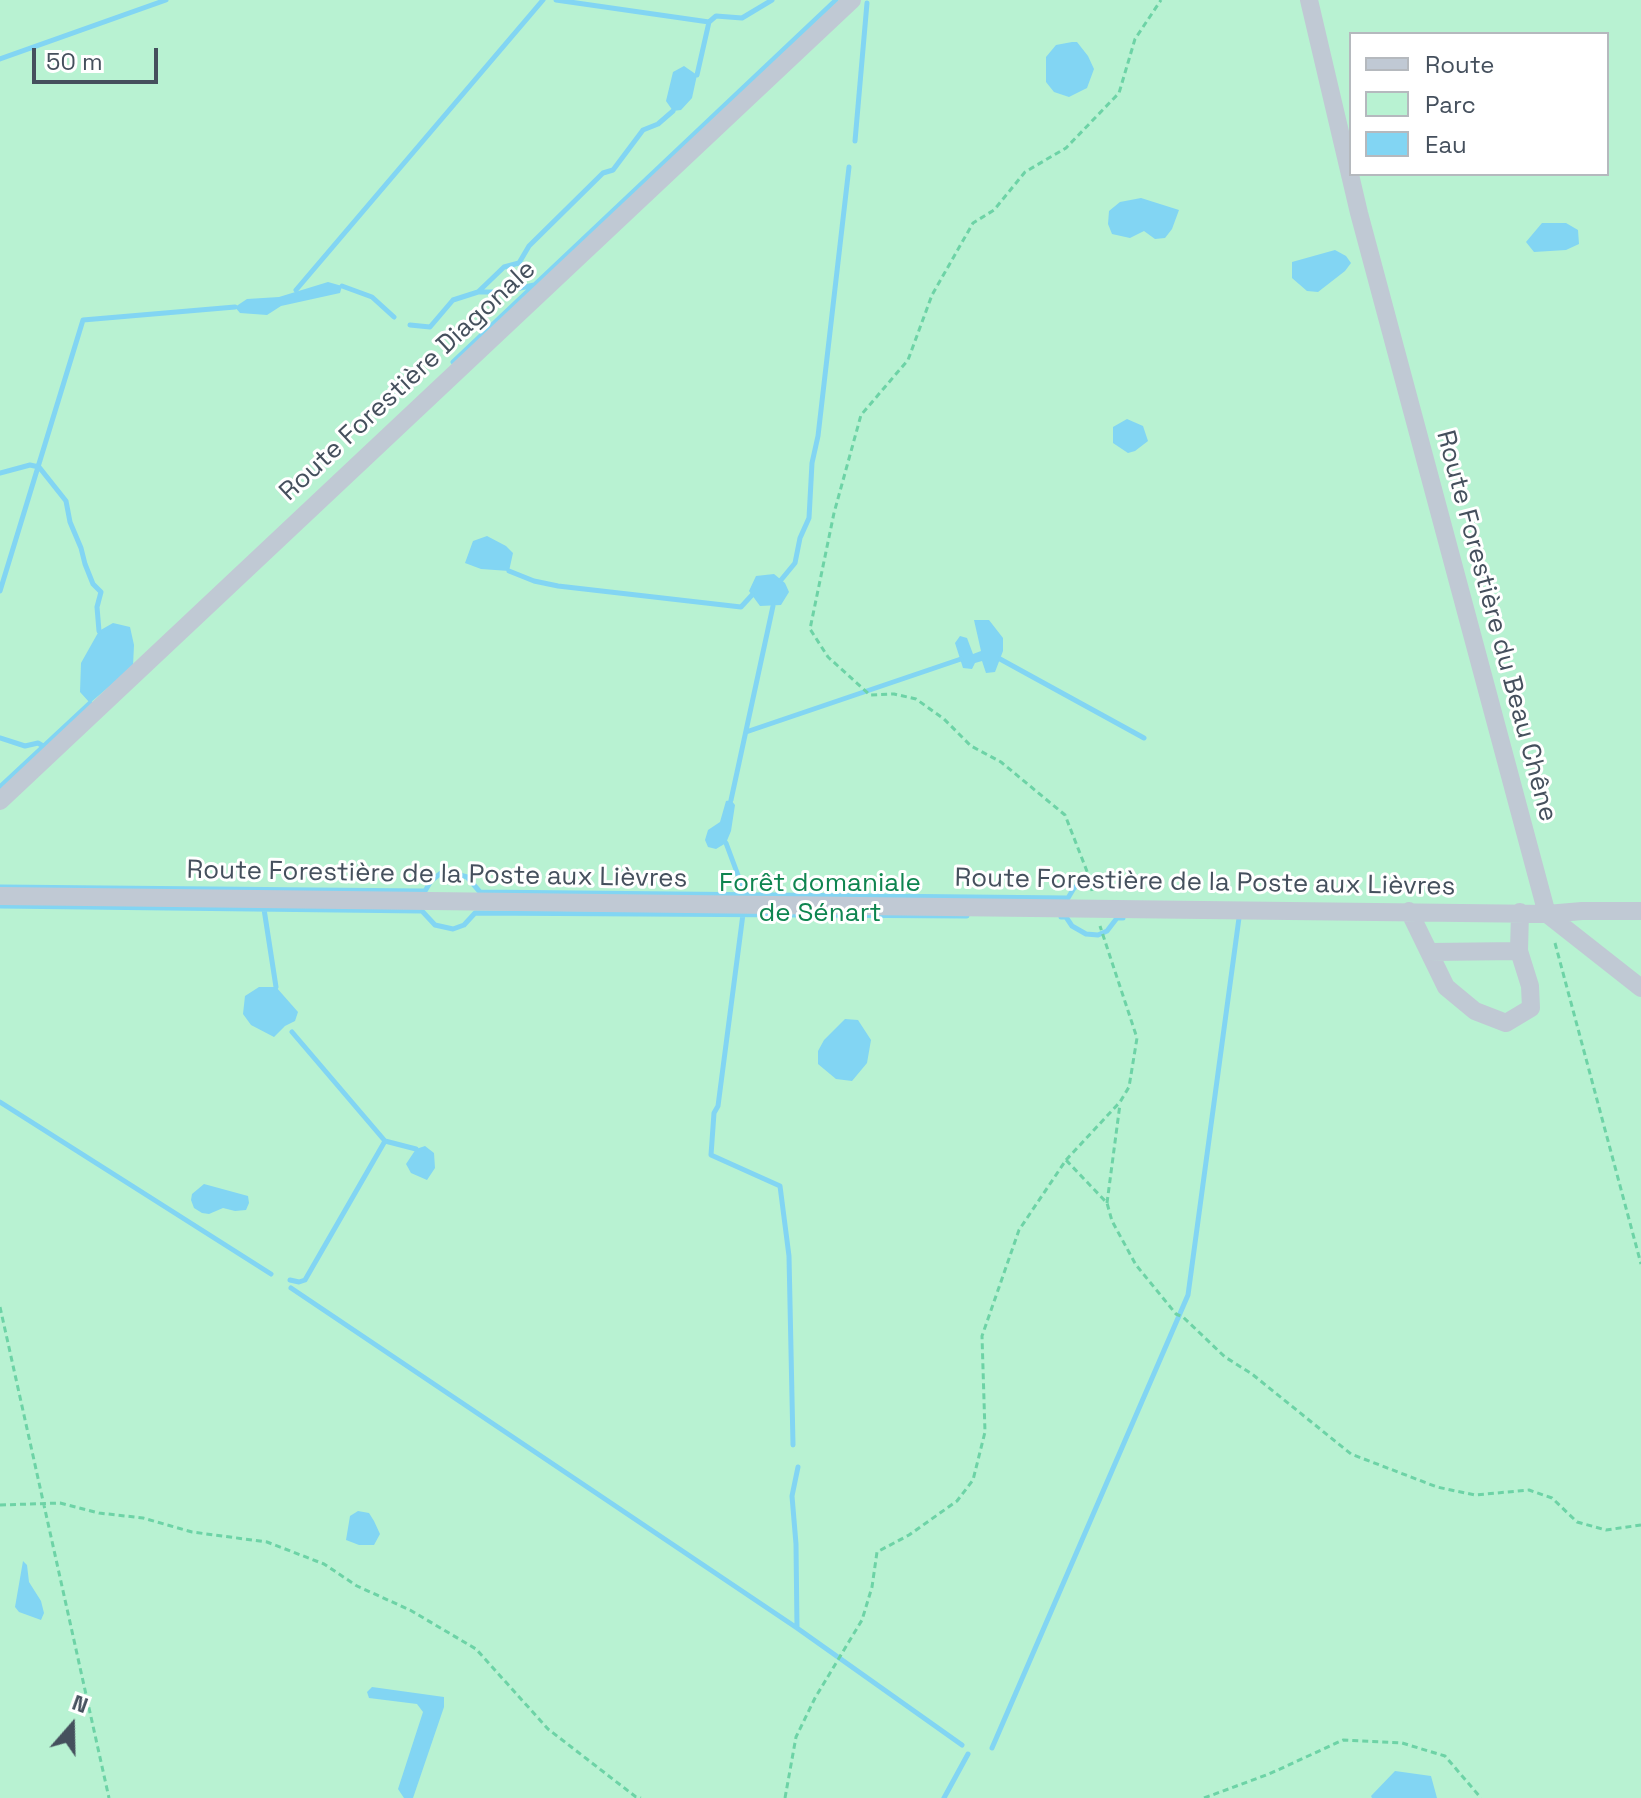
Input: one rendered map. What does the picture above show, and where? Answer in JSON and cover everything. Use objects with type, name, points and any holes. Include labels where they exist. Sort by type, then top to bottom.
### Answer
[{"type":"street","name":"Route Forestière Diagonale","points":[[0,801],[852,0]]},
{"type":"street","name":"Route Forestière du Beau Chêne","points":[[1309,0],[1349,170]]},
{"type":"street","name":"Route Forestière du Beau Chêne","points":[[1350,176],[1547,914]]},
{"type":"street","name":"Route Forestière de la Poste aux Lièvres","points":[[0,896],[1547,914],[1641,911]]},
{"type":"street","points":[[1409,911],[1446,987],[1475,1011],[1506,1023],[1531,1008],[1530,986],[1519,951],[1520,912]]},
{"type":"street","points":[[1547,914],[1641,988]]},
{"type":"street","points":[[1429,952],[1519,951]]},
{"type":"path","points":[[785,1798],[796,1737],[815,1698],[862,1620],[872,1587],[877,1552],[909,1535],[957,1501],[973,1480],[985,1432],[982,1336],[1019,1230],[1066,1160],[1120,1102],[1129,1087],[1137,1038],[1094,908],[1090,879],[1065,815],[1001,762],[971,746],[944,719],[916,699],[894,694],[870,695],[828,657],[810,629],[834,513],[861,415],[908,360],[932,295],[973,223],[994,210],[1025,172],[1066,148],[1119,93],[1135,39],[1161,0]]},
{"type":"path","points":[[1555,944],[1641,1264]]},
{"type":"path","points":[[1120,1102],[1107,1203],[1112,1221],[1136,1265],[1176,1314],[1225,1357],[1252,1374],[1351,1454],[1437,1487],[1475,1495],[1529,1490],[1552,1498],[1577,1522],[1606,1530],[1641,1525]]},
{"type":"path","points":[[1066,1160],[1107,1203]]},
{"type":"path","points":[[0,1307],[109,1798]]},
{"type":"path","points":[[0,1505],[60,1503],[99,1513],[143,1518],[192,1532],[267,1542],[324,1564],[357,1586],[410,1610],[476,1649],[548,1729],[641,1798]]},
{"type":"path","points":[[1204,1798],[1269,1774],[1343,1740],[1402,1743],[1445,1756],[1481,1798]]},
{"type":"green space","name":"Forêt domaniale de Sénart","points":[[0,0],[1641,0],[1641,1798],[0,1798]]},
{"type":"water","points":[[1077,42],[1094,69],[1087,88],[1069,97],[1054,92],[1046,82],[1046,57],[1056,45]]},
{"type":"water","points":[[684,66],[697,75],[692,98],[681,110],[673,111],[666,101],[673,72]]},
{"type":"water","points":[[1141,198],[1179,210],[1165,238],[1155,239],[1144,231],[1130,238],[1112,234],[1108,224],[1109,211],[1120,202]]},
{"type":"water","points":[[1542,223],[1566,223],[1578,230],[1579,244],[1566,250],[1534,252],[1526,242]]},
{"type":"water","points":[[1335,250],[1351,263],[1318,292],[1307,291],[1292,278],[1292,262]]},
{"type":"water","points":[[328,282],[342,286],[340,293],[281,306],[267,315],[240,313],[235,307],[247,299],[279,297]]},
{"type":"water","points":[[1127,419],[1143,426],[1148,441],[1128,453],[1113,443],[1113,427]]},
{"type":"water","points":[[487,536],[513,553],[509,571],[481,569],[465,563],[473,541]]},
{"type":"water","points":[[774,574],[785,583],[789,592],[781,605],[760,606],[749,591],[756,576]]},
{"type":"water","points":[[974,620],[989,620],[1003,638],[1003,651],[995,672],[986,673],[982,661],[975,663],[972,669],[963,668],[955,643],[960,636],[967,638],[973,654],[981,651]]},
{"type":"water","points":[[113,623],[130,627],[134,645],[133,666],[90,703],[80,692],[81,663],[99,631]]},
{"type":"water","points":[[731,800],[735,805],[726,843],[716,849],[708,847],[705,840],[708,830],[720,822],[726,801]]},
{"type":"water","points":[[259,987],[276,987],[298,1012],[295,1021],[274,1037],[251,1025],[243,1014],[245,996]]},
{"type":"water","points":[[845,1019],[858,1020],[871,1040],[867,1063],[852,1081],[836,1079],[818,1064],[818,1051],[824,1040]]},
{"type":"water","points":[[425,1146],[434,1153],[435,1168],[427,1180],[411,1173],[406,1164],[416,1149]]},
{"type":"water","points":[[204,1184],[248,1196],[246,1210],[223,1208],[209,1214],[202,1213],[194,1208],[191,1200],[192,1194]]},
{"type":"water","points":[[358,1511],[369,1513],[374,1521],[380,1534],[374,1545],[359,1545],[346,1540],[350,1516]]},
{"type":"water","points":[[23,1561],[27,1565],[29,1582],[41,1601],[44,1613],[41,1620],[19,1612],[15,1607]]},
{"type":"water","points":[[372,1687],[444,1697],[444,1707],[413,1798],[404,1798],[398,1789],[423,1712],[417,1704],[369,1698],[367,1692]]},
{"type":"water","points":[[1395,1771],[1431,1776],[1437,1798],[1372,1798]]},
{"type":"waterway","points":[[0,59],[166,0]]},
{"type":"waterway","points":[[296,290],[543,0]]},
{"type":"waterway","points":[[556,0],[709,22]]},
{"type":"waterway","points":[[697,75],[709,22],[716,16],[742,18],[772,0]]},
{"type":"waterway","points":[[453,362],[836,0]]},
{"type":"waterway","points":[[855,141],[867,3]]},
{"type":"waterway","points":[[478,292],[504,267],[519,263],[529,246],[603,173],[613,170],[643,130],[658,124],[673,111]]},
{"type":"waterway","points":[[781,580],[795,563],[800,538],[809,518],[812,463],[818,436],[849,167]]},
{"type":"waterway","points":[[410,325],[430,327],[453,300],[478,292],[502,292],[534,285]]},
{"type":"waterway","points":[[342,286],[372,297],[394,317]]},
{"type":"waterway","points":[[0,591],[83,320],[235,307]]},
{"type":"waterway","points":[[0,473],[30,465],[39,467],[66,501],[85,564],[93,584],[101,592],[97,607],[99,631]]},
{"type":"waterway","points":[[509,571],[558,586],[741,607],[752,595]]},
{"type":"waterway","points":[[731,800],[773,606]]},
{"type":"waterway","points":[[746,732],[961,659]]},
{"type":"waterway","points":[[1000,659],[1144,738]]},
{"type":"waterway","points":[[0,787],[90,703]]},
{"type":"waterway","points":[[0,738],[25,746],[38,743],[43,746]]},
{"type":"waterway","points":[[726,843],[745,894]]},
{"type":"waterway","points":[[0,887],[425,891],[441,873],[453,873],[467,877],[480,892],[1068,898],[1074,888],[1084,881]]},
{"type":"waterway","points":[[0,906],[422,911],[435,925],[453,929],[464,925],[475,913],[967,916]]},
{"type":"waterway","points":[[264,909],[276,987]]},
{"type":"waterway","points":[[743,914],[718,1106],[714,1113],[711,1155],[780,1186],[789,1256],[793,1445]]},
{"type":"waterway","points":[[1061,917],[1066,917],[1072,926],[1086,934],[1098,935],[1107,931],[1117,918],[1123,918]]},
{"type":"waterway","points":[[992,1748],[1188,1295],[1239,918]]},
{"type":"waterway","points":[[292,1032],[385,1141],[416,1149]]},
{"type":"waterway","points":[[0,1102],[271,1274]]},
{"type":"waterway","points":[[290,1280],[305,1280],[385,1141]]},
{"type":"waterway","points":[[291,1288],[797,1628],[962,1745]]},
{"type":"waterway","points":[[797,1628],[792,1496],[798,1467]]},
{"type":"waterway","points":[[944,1798],[968,1754]]}]
